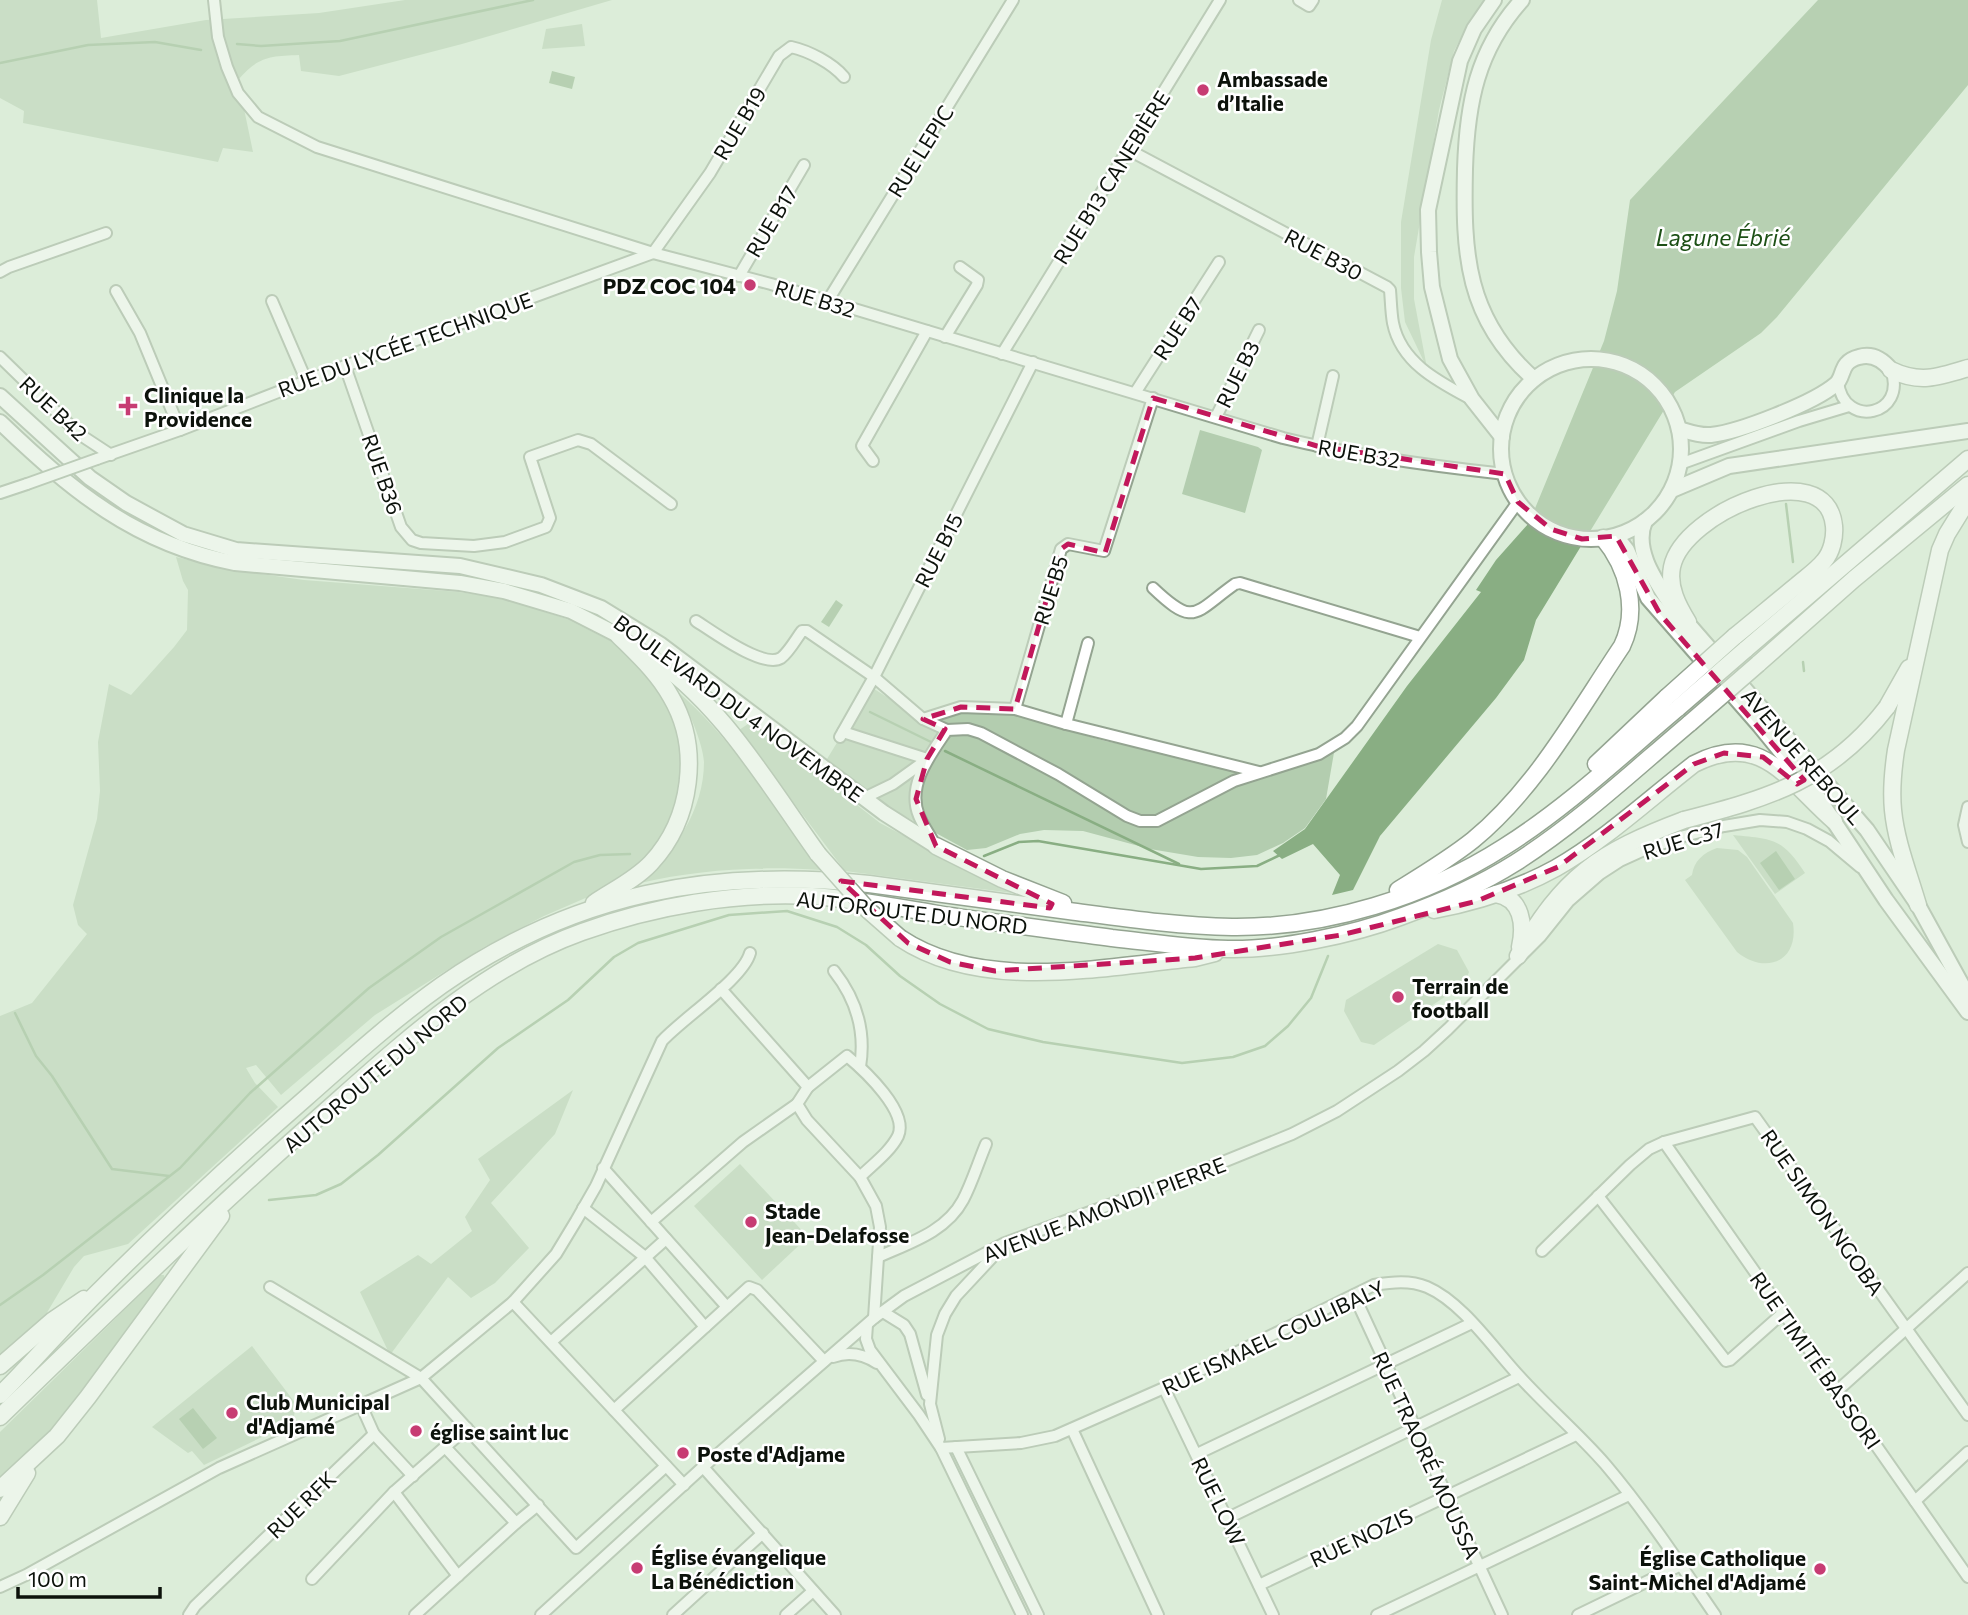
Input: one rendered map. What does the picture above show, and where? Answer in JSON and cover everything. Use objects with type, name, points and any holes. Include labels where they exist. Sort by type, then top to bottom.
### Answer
[{"type":"highway","points":[[1891,370],[1907,378],[1919,379],[1968,368]]},
{"type":"highway","points":[[1673,702],[1745,650],[1968,459]]},
{"type":"highway","name":"AUTOROUTE DU NORD","points":[[0,1417],[247,1180],[391,1054],[454,1003],[521,958],[580,932],[635,916],[691,904],[770,896],[861,901],[1072,933],[1232,949],[1341,935],[1403,916],[1490,877],[1539,847],[1690,723],[1854,579],[1968,485]]},
{"type":"highway","points":[[1673,702],[1734,637],[1826,559],[1834,540],[1831,512],[1806,493],[1772,492],[1723,511],[1694,534],[1676,556],[1672,573],[1675,596],[1688,622]]},
{"type":"highway","points":[[1918,905],[1897,835],[1892,778],[1940,550],[1968,499]]},
{"type":"highway","points":[[1372,906],[1441,864],[1475,838],[1501,813],[1545,761],[1622,646],[1630,625],[1630,594],[1619,561],[1604,538]]},
{"type":"highway","points":[[1518,956],[1547,909],[1587,869],[1612,851],[1684,820],[1725,810],[1797,784],[1850,749],[1871,728],[1902,684],[1923,633]]},
{"type":"highway","points":[[618,635],[652,657],[705,703],[732,734],[818,854],[867,909],[900,938],[932,956],[995,971],[1064,970],[1183,959],[1232,949]]},
{"type":"highway","points":[[578,914],[628,882],[650,863],[673,830],[688,790],[690,766],[678,709],[656,675],[618,635]]},
{"type":"highway","name":"AUTOROUTE DU NORD","points":[[0,1395],[101,1289],[222,1172],[411,1008],[479,961],[512,943],[578,914],[632,897],[682,886],[771,878],[869,884],[1171,923],[1234,927],[1298,922],[1340,915],[1413,892],[1471,866],[1511,843],[1555,811],[1673,702]]},
{"type":"highway","points":[[1403,916],[1453,907],[1496,894],[1558,867],[1694,764],[1724,753],[1741,752],[1763,758],[1792,779],[1814,804],[1834,821]]},
{"type":"highway","points":[[936,846],[1002,879],[1091,914]]},
{"type":"highway","points":[[1496,894],[1505,895],[1519,909],[1522,930],[1518,956]]},
{"type":"highway","points":[[0,1489],[53,1441],[247,1180]]},
{"type":"highway","points":[[0,1366],[53,1320],[101,1289]]},
{"type":"highway","points":[[0,1517],[35,1459]]},
{"type":"main road","points":[[1494,0],[1474,29],[1460,61],[1428,210],[1432,287],[1450,359],[1472,399],[1502,437]]},
{"type":"main road","points":[[1522,0],[1500,28],[1477,75],[1465,136],[1464,211],[1469,270],[1484,316],[1506,350],[1534,379]]},
{"type":"main road","points":[[1676,422],[1711,435],[1750,425],[1795,407],[1838,382],[1844,366],[1860,356],[1878,358],[1891,370]]},
{"type":"main road","points":[[1604,538],[1645,522],[1672,490],[1680,464],[1676,422],[1662,394],[1642,375],[1619,364],[1589,359],[1555,366],[1534,379],[1515,400],[1508,414],[1501,452],[1505,474],[1523,507],[1543,524],[1560,533],[1604,538],[1627,550],[1647,598],[1797,770],[1968,1012]]},
{"type":"main road","name":"BOULEVARD DU 4 NOVEMBRE","points":[[0,396],[90,478],[126,503],[183,534],[236,550],[460,566],[541,585],[601,608],[660,645],[864,798],[936,846]]},
{"type":"main road","name":"BOULEVARD DU 4 NOVEMBRE","points":[[0,422],[77,491],[125,524],[212,559],[460,583],[504,591],[571,611],[618,635]]},
{"type":"main road","points":[[1672,490],[1729,466],[1964,431]]},
{"type":"main road","name":"AVENUE REBOUL","points":[[1645,522],[1641,532],[1644,554],[1654,578],[1670,603],[1867,830],[1918,905],[1968,996]]},
{"type":"street","name":"RUE B32","points":[[214,0],[218,37],[237,93],[258,117],[317,147],[653,253],[1317,446],[1505,474]]},
{"type":"street","name":"RUE LEPIC","points":[[827,302],[1013,0]]},
{"type":"street","name":"RUE B13 CANEBIÈRE","points":[[1002,354],[1220,0]]},
{"type":"street","points":[[1299,0],[1309,6],[1313,0]]},
{"type":"street","name":"RUE B19","points":[[653,253],[710,173],[785,50],[791,47],[808,53],[835,68],[844,77]]},
{"type":"street","name":"RUE B30","points":[[1127,149],[1387,287],[1390,290],[1393,326],[1398,340],[1410,356],[1436,381],[1472,399]]},
{"type":"street","name":"RUE B17","points":[[739,276],[804,165]]},
{"type":"street","points":[[0,272],[106,233]]},
{"type":"street","name":"RUE DU LYCÉE TECHNIQUE","points":[[0,493],[180,430],[306,380],[653,253]]},
{"type":"street","name":"RUE B7","points":[[1135,393],[1219,262]]},
{"type":"street","points":[[945,337],[977,285],[978,280],[960,267]]},
{"type":"street","points":[[116,291],[140,334],[180,430]]},
{"type":"street","points":[[272,301],[306,380]]},
{"type":"street","name":"RUE B3","points":[[1216,417],[1259,330]]},
{"type":"street","points":[[873,461],[862,446],[927,331]]},
{"type":"street","name":"RUE B42","points":[[0,357],[74,429],[111,455]]},
{"type":"street","name":"RUE B15","points":[[927,760],[841,734],[874,677],[1032,362]]},
{"type":"street","name":"RUE B36","points":[[345,366],[401,527],[412,540],[421,543],[474,546],[505,542],[546,527],[550,518],[530,457],[578,440],[591,444],[671,504]]},
{"type":"street","points":[[1838,382],[1839,392],[1849,406],[1856,410],[1873,412],[1888,403],[1895,388],[1891,370]]},
{"type":"street","points":[[1317,446],[1333,376]]},
{"type":"street","name":"RUE B5","points":[[1015,709],[1061,549],[1068,544],[1104,551],[1153,398]]},
{"type":"street","points":[[1680,464],[1849,406]]},
{"type":"street","points":[[696,621],[742,650],[763,658],[782,657],[804,630],[874,677],[923,719],[947,730],[968,729],[981,733],[1058,774],[1127,816],[1140,821],[1157,821],[1215,790],[1259,772],[1319,754],[1345,738],[1357,726],[1508,519],[1523,507]]},
{"type":"street","points":[[1153,588],[1175,609],[1184,613],[1205,607],[1240,583],[1420,638]]},
{"type":"street","points":[[1066,724],[1088,643]]},
{"type":"street","points":[[923,719],[961,707],[1015,709],[1259,772]]},
{"type":"street","points":[[936,846],[918,815],[916,799],[920,776],[927,760],[947,730]]},
{"type":"street","points":[[864,798],[893,784],[927,760]]},
{"type":"street","points":[[1968,807],[1964,825],[1968,842]]},
{"type":"street","name":"RUE C37","points":[[1518,956],[1541,936],[1569,901],[1620,861],[1679,837],[1724,826],[1759,820],[1787,822],[1829,841],[1870,876]]},
{"type":"street","points":[[0,1587],[219,1468],[421,1378],[513,1302],[556,1254],[583,1208],[662,1041],[680,1022],[721,989],[748,961],[750,953]]},
{"type":"street","name":"AVENUE AMONDJI PIERRE","points":[[541,1615],[703,1467],[824,1361],[904,1296],[1005,1243],[1191,1175],[1292,1134],[1337,1111],[1398,1071],[1432,1044],[1518,956]]},
{"type":"street","points":[[834,971],[847,988],[855,1006],[863,1049],[860,1067]]},
{"type":"street","points":[[721,989],[808,1087]]},
{"type":"street","points":[[651,1222],[743,1142],[797,1104],[808,1087],[847,1056],[860,1067],[896,1110],[901,1121],[899,1134],[893,1145],[860,1177]]},
{"type":"street","points":[[797,1104],[807,1120],[860,1177],[879,1218],[875,1318],[866,1339],[870,1350],[941,1448],[1022,1615]]},
{"type":"street","name":"RUE SIMON NGOBA","points":[[1542,1251],[1649,1149],[1664,1142],[1755,1117],[1968,1415]]},
{"type":"street","name":"RUE TIMITÉ BASSORI","points":[[1664,1142],[1915,1501],[1964,1564],[1968,1577]]},
{"type":"street","points":[[878,1256],[920,1239],[946,1223],[964,1199],[986,1144]]},
{"type":"street","points":[[603,1168],[727,1307]]},
{"type":"street","points":[[1598,1196],[1726,1361],[1783,1313]]},
{"type":"street","points":[[583,1208],[645,1257],[705,1327]]},
{"type":"street","points":[[551,1342],[666,1239]]},
{"type":"street","points":[[930,1404],[937,1335],[945,1314],[956,1296],[1005,1243]]},
{"type":"street","points":[[1837,1391],[1968,1273]]},
{"type":"street","name":"RUE ISMAEL COULIBALY","points":[[941,1448],[1037,1441],[1072,1429],[1164,1388],[1374,1285],[1410,1283],[1426,1287],[1442,1296],[1472,1323],[1520,1377],[1604,1463],[1715,1615]]},
{"type":"street","points":[[270,1287],[421,1378],[576,1548],[666,1466]]},
{"type":"street","points":[[614,1410],[749,1287],[752,1287],[824,1361],[847,1353],[869,1357],[884,1367]]},
{"type":"street","name":"RUE TRAORÉ MOUSSA","points":[[1354,1295],[1502,1615]]},
{"type":"street","points":[[513,1302],[684,1485]]},
{"type":"street","points":[[875,1318],[904,1325],[910,1334],[941,1448]]},
{"type":"street","points":[[1197,1454],[1472,1323]]},
{"type":"street","points":[[1228,1518],[1520,1377]]},
{"type":"street","name":"RUE LOW","points":[[1164,1388],[1273,1615]]},
{"type":"street","points":[[361,1405],[374,1434],[413,1476]]},
{"type":"street","points":[[312,1579],[394,1492],[467,1428]]},
{"type":"street","points":[[1072,1429],[1158,1615]]},
{"type":"street","name":"RUE RFK","points":[[189,1615],[195,1606],[374,1434]]},
{"type":"street","name":"RUE NOZIS","points":[[1259,1586],[1576,1435]]},
{"type":"street","points":[[445,1447],[516,1523]]},
{"type":"street","points":[[956,1447],[1038,1615]]},
{"type":"street","points":[[1915,1501],[1968,1452]]},
{"type":"street","points":[[703,1467],[835,1615]]},
{"type":"street","points":[[394,1492],[458,1576]]},
{"type":"street","points":[[1377,1615],[1629,1495]]},
{"type":"street","points":[[415,1615],[538,1505]]},
{"type":"street","points":[[673,1615],[763,1534]]},
{"type":"street","points":[[1578,1615],[1681,1565]]},
{"type":"street","points":[[786,1615],[813,1591]]},
{"type":"highlighted area","points":[[1153,398],[1317,446],[1505,474],[1518,502],[1551,529],[1582,539],[1616,536],[1660,614],[1804,780],[1797,784],[1763,757],[1724,753],[1694,764],[1558,867],[1477,901],[1341,935],[1195,958],[995,971],[950,962],[908,943],[841,881],[1050,908],[1052,904],[936,846],[916,799],[927,759],[945,729],[923,719],[961,707],[1015,709],[1061,549],[1068,544],[1105,553]]},
{"type":"shaded area","points":[[0,0],[97,0],[101,38],[206,20],[319,13],[405,0],[612,0],[462,44],[339,76],[301,71],[299,55],[265,59],[238,80],[253,152],[223,148],[218,162],[23,123],[24,111],[0,98]]},
{"type":"shaded area","points":[[1442,0],[1484,0],[1454,51],[1439,110],[1414,257],[1414,299],[1427,368],[1405,322],[1401,288],[1401,222],[1431,40]]},
{"type":"shaded area","points":[[582,24],[585,46],[542,49],[546,29]]},
{"type":"shaded area","points":[[1200,430],[1262,450],[1245,513],[1182,494]]},
{"type":"shaded area","points":[[176,557],[233,570],[304,580],[459,592],[501,598],[567,619],[611,641],[653,678],[674,716],[683,762],[681,788],[667,829],[645,859],[597,893],[484,947],[375,1015],[281,1095],[256,1065],[246,1068],[255,1083],[278,1107],[128,1244],[84,1256],[74,1267],[45,1316],[0,1356],[0,1016],[32,1003],[87,934],[78,925],[73,905],[97,819],[100,791],[98,742],[109,684],[131,695],[187,630],[188,590]]},
{"type":"shaded area","points":[[871,687],[920,718],[959,712],[1007,713],[1105,741],[1253,770],[1336,741],[1326,799],[1305,828],[1283,843],[1257,855],[1231,858],[1198,857],[1150,849],[1083,831],[1044,830],[1020,834],[986,848],[967,850],[890,808],[827,759]]},
{"type":"shaded area","points":[[678,692],[736,753],[821,870],[730,870],[685,874],[640,883],[664,858],[685,829],[699,797],[703,780],[701,746]]},
{"type":"shaded area","points":[[751,722],[880,823],[1012,893],[845,871],[739,730]]},
{"type":"shaded area","points":[[1733,835],[1776,842],[1790,853],[1805,873],[1775,894]]},
{"type":"shaded area","points":[[1717,848],[1738,850],[1747,857],[1793,923],[1791,947],[1778,961],[1758,963],[1737,952],[1685,880],[1692,875],[1700,858]]},
{"type":"shaded area","name":"Terrain de football","points":[[1438,944],[1457,950],[1469,972],[1465,983],[1374,1045],[1361,1042],[1344,1011],[1346,1000]]},
{"type":"shaded area","points":[[573,1090],[555,1134],[491,1203],[529,1248],[495,1283],[471,1298],[448,1277],[390,1355],[360,1292],[418,1255],[431,1264],[472,1231],[465,1217],[490,1180],[478,1159]]},
{"type":"shaded area","name":"Stade Jean-Delafosse","points":[[740,1164],[808,1237],[762,1280],[694,1206]]},
{"type":"shaded area","points":[[160,1275],[164,1275],[165,1280],[53,1431],[0,1480],[0,1432]]},
{"type":"shaded area","name":"Club Municipal d'Adjamé","points":[[252,1346],[296,1404],[293,1422],[204,1465],[192,1451],[188,1453],[152,1427]]},
{"type":"water","name":"Lagune Ébrié","points":[[1818,0],[1968,0],[1968,85],[1777,317],[1761,333],[1675,392],[1536,620],[1524,660],[1496,698],[1380,836],[1353,890],[1332,895],[1340,875],[1313,844],[1282,859],[1273,851],[1305,829],[1407,686],[1481,592],[1476,590],[1496,560],[1529,523],[1604,341],[1617,291],[1630,200]]},
{"type":"water","points":[[552,71],[575,77],[572,89],[549,83]]},
{"type":"water","points":[[836,600],[843,605],[829,627],[821,622]]},
{"type":"water","points":[[1776,851],[1795,879],[1779,890],[1760,863]]},
{"type":"water","points":[[193,1408],[217,1438],[203,1449],[179,1419]]},
{"type":"waterway","points":[[237,44],[261,46],[340,41],[533,0]]},
{"type":"waterway","points":[[0,63],[88,45],[155,42],[201,50]]},
{"type":"waterway","points":[[1786,504],[1793,562]]},
{"type":"waterway","points":[[1803,662],[1804,671]]},
{"type":"waterway","points":[[870,712],[931,742]]},
{"type":"waterway","points":[[945,751],[1179,864]]},
{"type":"waterway","points":[[984,856],[1019,842],[1038,841],[1201,869],[1257,866],[1280,855]]},
{"type":"waterway","points":[[0,1305],[43,1275],[180,1168],[250,1093],[369,988],[441,937],[574,862],[600,855],[630,854]]},
{"type":"waterway","points":[[269,1200],[316,1195],[341,1184],[378,1155],[498,1048],[568,1000],[614,957],[638,943],[729,915],[787,911],[837,927],[866,945],[900,976],[940,1004],[988,1029],[1043,1042],[1182,1063],[1233,1057],[1265,1046],[1288,1026],[1311,998],[1328,956]]},
{"type":"waterway","points":[[15,1013],[36,1056],[52,1076],[112,1169],[169,1176]]},
{"type":"place","name":"Ambassade d’Italie","points":[[1203,90]]},
{"type":"place","name":"PDZ COC 104","points":[[750,285]]},
{"type":"place","name":"Clinique la Providence","points":[[128,406]]},
{"type":"place","name":"Terrain de football","points":[[1398,997]]},
{"type":"place","name":"Stade Jean-Delafosse","points":[[751,1222]]},
{"type":"place","name":"Club Municipal d'Adjamé","points":[[232,1413]]},
{"type":"place","name":"église saint luc","points":[[416,1431]]},
{"type":"place","name":"Poste d'Adjame","points":[[683,1453]]},
{"type":"place","name":"Église évangelique La Bénédiction","points":[[637,1568]]},
{"type":"place","name":"Église Catholique Saint-Michel d'Adjamé","points":[[1820,1569]]}]
